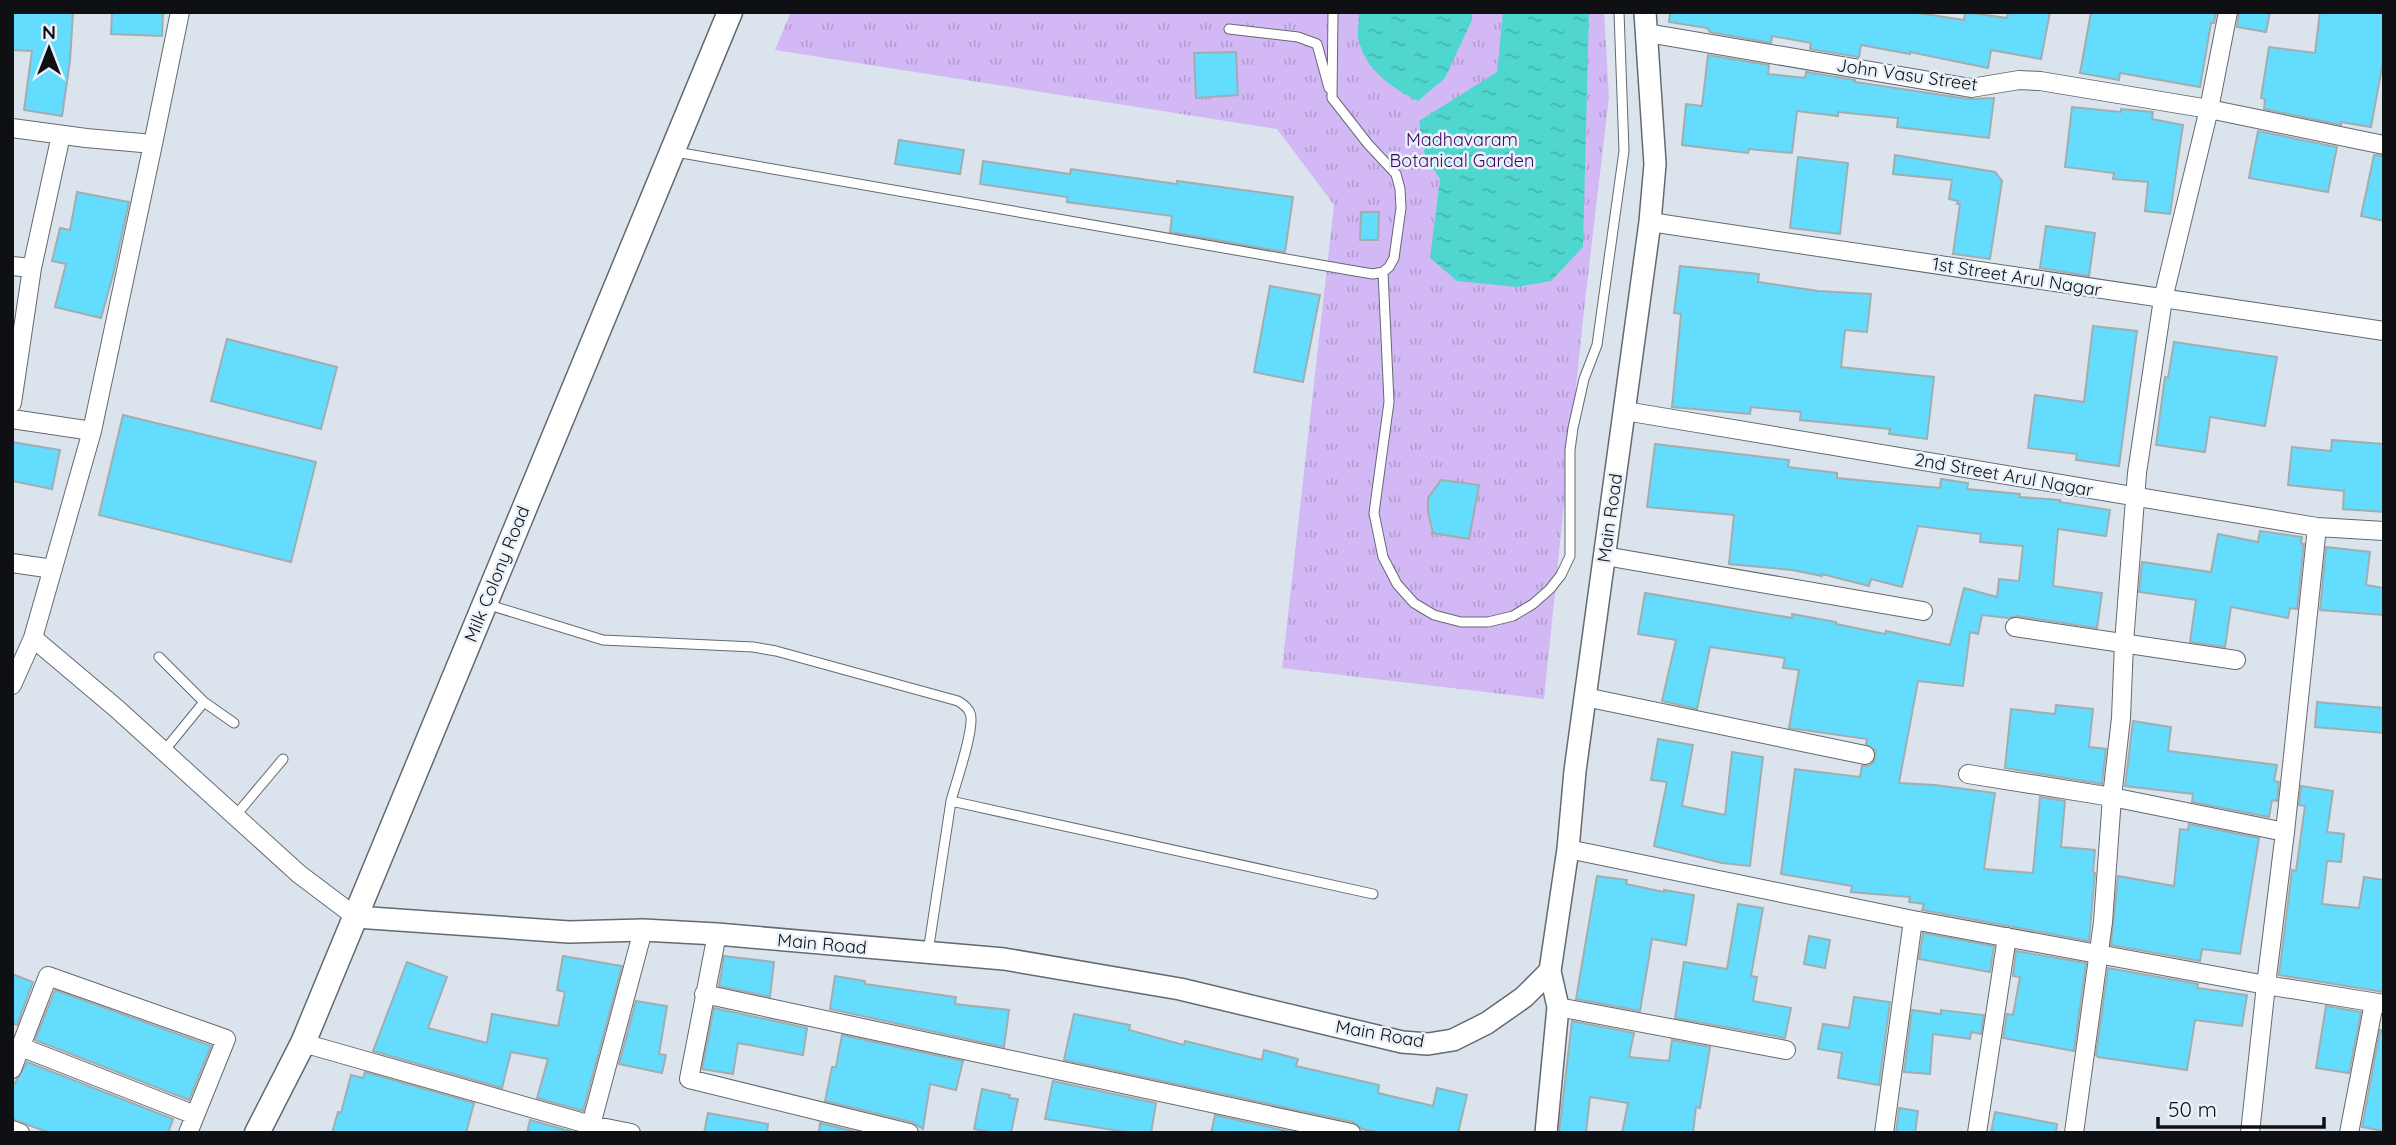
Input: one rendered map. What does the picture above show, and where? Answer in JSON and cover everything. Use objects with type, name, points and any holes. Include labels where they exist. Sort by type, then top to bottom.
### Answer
[{"type":"main road","name":"Milk Colony Road","points":[[257,1133],[303,1044],[730,12]]},
{"type":"street","points":[[12,685],[33,638],[92,431],[180,12]]},
{"type":"street","points":[[2074,1133],[2099,954],[2121,719],[2137,473],[2163,299],[2209,109],[2228,12]]},
{"type":"street","name":"John Vasu Street","points":[[1646,23],[1971,88],[2019,79],[2039,81],[2209,109],[2384,145]]},
{"type":"street","name":"Main Road","points":[[356,917],[569,932],[643,930],[717,934],[1004,959],[1180,989],[1402,1042],[1428,1044],[1453,1040],[1487,1023],[1524,998],[1550,971],[1650,222],[1655,164],[1646,23]]},
{"type":"street","points":[[12,128],[153,144]]},
{"type":"street","points":[[12,402],[32,268],[61,135]]},
{"type":"street","name":"1st Street Arul Nagar","points":[[1650,222],[2384,331]]},
{"type":"street","points":[[12,266],[32,268]]},
{"type":"street","name":"2nd Street Arul Nagar","points":[[1625,411],[2317,527],[2384,531]]},
{"type":"street","points":[[12,419],[92,431]]},
{"type":"street","points":[[2250,1133],[2317,527]]},
{"type":"street","points":[[1605,556],[1923,611]]},
{"type":"street","points":[[12,563],[53,569]]},
{"type":"street","points":[[2015,627],[2236,660]]},
{"type":"street","points":[[33,638],[164,751],[299,874],[356,917]]},
{"type":"street","points":[[1585,697],[1865,755]]},
{"type":"street","points":[[1968,774],[2112,796],[2285,832]]},
{"type":"street","points":[[1568,849],[1913,920],[2379,1003],[2349,1133]]},
{"type":"street","points":[[1884,1133],[1913,920]]},
{"type":"street","points":[[591,1125],[643,930]]},
{"type":"street","points":[[717,934],[689,1079],[909,1133]]},
{"type":"street","points":[[1978,1133],[2007,937]]},
{"type":"street","points":[[1546,1133],[1558,1007],[1550,971]]},
{"type":"street","points":[[12,1069],[48,976],[226,1039],[188,1133]]},
{"type":"street","points":[[704,994],[1350,1133]]},
{"type":"street","points":[[1558,1007],[1786,1050]]},
{"type":"street","points":[[303,1044],[591,1125],[631,1133]]},
{"type":"street","points":[[21,1047],[195,1115]]},
{"type":"street","points":[[12,1130],[20,1133]]},
{"type":"lane","points":[[1332,97],[1333,12]]},
{"type":"lane","points":[[1383,272],[1389,402],[1374,513],[1383,557],[1398,584],[1414,603],[1434,615],[1461,622],[1488,622],[1513,616],[1550,589],[1561,575],[1570,556],[1570,450],[1584,379],[1597,345],[1624,151],[1619,12]]},
{"type":"lane","points":[[672,152],[1355,271],[1373,274],[1383,272],[1394,258],[1401,208],[1396,174],[1368,144],[1332,97],[1317,44],[1298,37],[1229,29]]},
{"type":"lane","points":[[485,604],[603,640],[764,649],[965,705],[970,713],[971,727],[951,801],[928,953]]},
{"type":"lane","points":[[159,657],[204,702],[234,723]]},
{"type":"lane","points":[[164,751],[204,702]]},
{"type":"lane","points":[[236,815],[282,759]]},
{"type":"lane","points":[[951,801],[1373,894]]},
{"type":"green space","name":"Madhavaram Botanical Garden","points":[[791,12],[1604,12],[1609,97],[1544,699],[1282,668],[1334,205],[1277,129],[775,50]]},
{"type":"water","points":[[1359,12],[1472,12],[1472,20],[1445,78],[1418,101],[1391,85],[1369,64],[1359,41]]},
{"type":"water","points":[[1503,12],[1589,12],[1583,247],[1551,281],[1517,287],[1457,281],[1430,258],[1440,179],[1425,156],[1419,121],[1497,72]]},
{"type":"building","points":[[12,12],[73,12],[70,61],[62,116],[24,110],[32,51],[12,50]]},
{"type":"building","points":[[112,12],[163,12],[162,36],[111,34]]},
{"type":"building","points":[[1670,12],[1912,12],[1964,20],[1965,12],[2007,18],[2008,12],[2050,12],[2041,59],[1991,50],[1988,68],[1861,45],[1859,57],[1810,49],[1811,43],[1772,36],[1771,43],[1669,22]]},
{"type":"building","points":[[2091,12],[2216,12],[2214,23],[2211,23],[2200,87],[2120,73],[2119,80],[2080,73]]},
{"type":"building","points":[[2239,12],[2270,12],[2266,32],[2237,27]]},
{"type":"building","points":[[2320,12],[2384,12],[2384,56],[2371,127],[2341,122],[2341,125],[2264,109],[2265,99],[2261,98],[2269,47],[2315,53]]},
{"type":"building","points":[[1236,52],[1238,95],[1196,98],[1194,53]]},
{"type":"building","points":[[1708,55],[1769,65],[1768,74],[1805,78],[1806,72],[1969,99],[1994,98],[1989,138],[1897,127],[1898,118],[1838,112],[1838,116],[1797,111],[1792,153],[1749,149],[1748,153],[1682,145],[1686,104],[1702,106]]},
{"type":"building","points":[[2072,107],[2153,112],[2152,119],[2183,125],[2170,214],[2145,211],[2148,182],[2113,179],[2114,173],[2065,167]]},
{"type":"building","points":[[2258,131],[2337,147],[2328,192],[2249,178]]},
{"type":"building","points":[[899,140],[964,150],[960,174],[895,164]]},
{"type":"building","points":[[1895,155],[1995,172],[2002,181],[1990,259],[1953,254],[1960,204],[1949,199],[1952,180],[1893,174]]},
{"type":"building","points":[[2374,155],[2384,156],[2384,221],[2361,216]]},
{"type":"building","points":[[1798,157],[1848,163],[1840,234],[1790,228]]},
{"type":"building","points":[[983,161],[1070,174],[1071,169],[1293,197],[1285,252],[1170,232],[1172,216],[1067,202],[1067,197],[980,184]]},
{"type":"building","points":[[77,192],[129,202],[101,318],[55,307],[66,264],[52,261],[60,228],[70,230]]},
{"type":"building","points":[[1361,212],[1379,212],[1378,240],[1360,240]]},
{"type":"building","points":[[2046,226],[2095,233],[2089,276],[2040,268]]},
{"type":"building","points":[[1680,266],[1759,274],[1758,282],[1818,291],[1871,294],[1867,332],[1845,330],[1841,367],[1934,377],[1927,439],[1889,434],[1890,429],[1800,420],[1801,412],[1751,407],[1750,414],[1672,407],[1681,314],[1674,313]]},
{"type":"building","points":[[1270,286],[1320,295],[1303,382],[1254,372]]},
{"type":"building","points":[[2093,326],[2137,331],[2119,466],[2076,460],[2077,454],[2028,448],[2035,395],[2084,402]]},
{"type":"building","points":[[227,339],[337,367],[321,429],[211,401]]},
{"type":"building","points":[[2174,342],[2277,357],[2265,426],[2210,417],[2205,452],[2156,445],[2165,377],[2168,378]]},
{"type":"building","points":[[123,415],[316,462],[291,562],[99,515]]},
{"type":"building","points":[[2332,440],[2384,444],[2384,512],[2343,509],[2344,491],[2288,485],[2292,447],[2331,451]]},
{"type":"building","points":[[12,442],[60,450],[52,489],[12,481]]},
{"type":"building","points":[[1655,444],[1789,460],[1788,467],[1837,473],[1837,478],[1940,488],[1941,479],[1968,483],[1967,489],[2020,494],[2019,497],[2060,500],[2110,510],[2106,536],[2058,529],[2053,586],[2102,593],[2097,628],[2017,616],[2008,618],[1982,615],[1978,634],[1970,632],[1963,686],[1918,681],[1899,783],[1995,793],[1984,869],[2033,873],[2040,797],[2065,801],[2061,847],[2095,850],[2089,941],[1922,910],[1924,904],[1909,902],[1910,897],[1851,892],[1852,886],[1781,874],[1795,769],[1860,777],[1862,766],[1874,762],[1876,751],[1866,744],[1867,739],[1789,728],[1799,670],[1783,668],[1785,658],[1710,647],[1697,709],[1662,701],[1676,640],[1638,634],[1645,593],[1792,618],[1792,614],[1950,645],[1964,588],[1997,597],[1999,579],[2019,581],[2023,546],[1980,542],[1981,534],[1918,526],[1902,587],[1871,579],[1869,586],[1822,574],[1729,564],[1734,515],[1647,507]]},
{"type":"building","points":[[1441,480],[1479,485],[1469,539],[1433,533],[1428,498]]},
{"type":"building","points":[[2260,531],[2302,537],[2301,544],[2304,544],[2297,609],[2290,608],[2288,618],[2231,607],[2225,647],[2190,642],[2196,600],[2139,592],[2142,562],[2211,572],[2218,534],[2258,542]]},
{"type":"building","points":[[2326,547],[2370,552],[2366,585],[2384,588],[2384,615],[2320,610]]},
{"type":"building","points":[[2317,702],[2384,708],[2384,733],[2315,727]]},
{"type":"building","points":[[2056,705],[2093,709],[2089,747],[2106,749],[2102,784],[2005,768],[2011,709],[2055,714]]},
{"type":"building","points":[[2133,721],[2171,727],[2168,751],[2277,765],[2274,781],[2279,782],[2277,801],[2272,800],[2269,817],[2192,802],[2193,794],[2125,786]]},
{"type":"building","points":[[1658,739],[1693,745],[1682,806],[1725,815],[1732,752],[1763,757],[1750,866],[1722,863],[1654,846],[1667,782],[1651,780]]},
{"type":"building","points":[[2301,786],[2333,791],[2327,832],[2344,834],[2341,862],[2327,861],[2322,904],[2359,908],[2364,877],[2384,880],[2384,992],[2279,975],[2292,870],[2296,871],[2305,806],[2299,805]]},
{"type":"building","points":[[2189,824],[2259,838],[2240,954],[2202,949],[2200,961],[2111,945],[2118,876],[2174,886],[2180,829],[2188,830]]},
{"type":"building","points":[[1597,876],[1627,880],[1626,884],[1664,892],[1694,895],[1686,945],[1652,939],[1640,1011],[1576,999]]},
{"type":"building","points":[[1738,904],[1763,908],[1751,976],[1757,977],[1753,1001],[1791,1008],[1785,1038],[1675,1018],[1684,962],[1727,969]]},
{"type":"building","points":[[1923,933],[1994,946],[1990,972],[1919,959]]},
{"type":"building","points":[[1809,936],[1830,940],[1825,968],[1804,964]]},
{"type":"building","points":[[2016,951],[2086,963],[2074,1051],[2003,1038],[2007,1014],[2013,1015],[2020,977],[2013,976]]},
{"type":"building","points":[[563,956],[622,966],[583,1111],[537,1098],[548,1059],[511,1052],[502,1088],[373,1051],[407,962],[447,977],[428,1028],[487,1043],[492,1014],[558,1026],[565,992],[557,990]]},
{"type":"building","points":[[724,956],[774,962],[770,997],[719,986]]},
{"type":"building","points":[[2108,968],[2198,984],[2197,988],[2247,995],[2242,1026],[2195,1020],[2187,1070],[2098,1057],[2096,1055]]},
{"type":"building","points":[[12,974],[33,982],[17,1025],[12,1023]]},
{"type":"building","points":[[835,976],[865,981],[865,984],[956,997],[955,1004],[1009,1010],[1004,1047],[830,1009]]},
{"type":"building","points":[[55,990],[211,1046],[189,1100],[35,1040]]},
{"type":"building","points":[[1854,997],[1890,1002],[1879,1085],[1838,1078],[1842,1053],[1818,1049],[1823,1024],[1849,1028]]},
{"type":"building","points":[[636,1001],[667,1006],[659,1054],[666,1055],[662,1073],[619,1064]]},
{"type":"building","points":[[2326,1006],[2361,1012],[2349,1073],[2316,1068]]},
{"type":"building","points":[[714,1008],[807,1028],[803,1055],[738,1043],[733,1074],[702,1069]]},
{"type":"building","points":[[1912,1010],[1984,1015],[1981,1034],[1971,1032],[1970,1039],[1933,1034],[1930,1074],[1904,1072]]},
{"type":"building","points":[[1074,1014],[1130,1025],[1129,1030],[1184,1045],[1185,1041],[1262,1060],[1264,1050],[1298,1059],[1296,1066],[1379,1085],[1378,1093],[1433,1106],[1437,1088],[1467,1095],[1458,1133],[1381,1133],[1362,1129],[1353,1122],[1064,1060]]},
{"type":"building","points":[[1572,1021],[1634,1033],[1629,1057],[1669,1061],[1672,1040],[1710,1047],[1693,1133],[1622,1133],[1628,1103],[1590,1097],[1586,1133],[1559,1133]]},
{"type":"building","points":[[2380,1030],[2384,1031],[2384,1131],[2362,1127]]},
{"type":"building","points":[[842,1035],[963,1061],[956,1090],[930,1084],[923,1129],[912,1122],[825,1101],[832,1067],[836,1067]]},
{"type":"building","points":[[27,1062],[173,1119],[168,1133],[50,1133],[12,1119],[12,1088]]},
{"type":"building","points":[[365,1072],[474,1103],[466,1133],[332,1133],[338,1112],[341,1113],[351,1075],[363,1078]]},
{"type":"building","points":[[1053,1081],[1156,1103],[1151,1133],[1132,1133],[1045,1119]]},
{"type":"building","points":[[982,1089],[1018,1099],[1011,1133],[974,1129]]},
{"type":"building","points":[[1899,1108],[1918,1111],[1915,1133],[1896,1133]]},
{"type":"building","points":[[1995,1112],[2057,1124],[2056,1133],[1991,1133]]},
{"type":"building","points":[[708,1113],[768,1124],[767,1133],[704,1133]]},
{"type":"building","points":[[1215,1115],[1296,1133],[1211,1133]]},
{"type":"building","points":[[530,1120],[577,1133],[527,1133]]},
{"type":"building","points":[[820,1123],[860,1133],[819,1133]]}]
